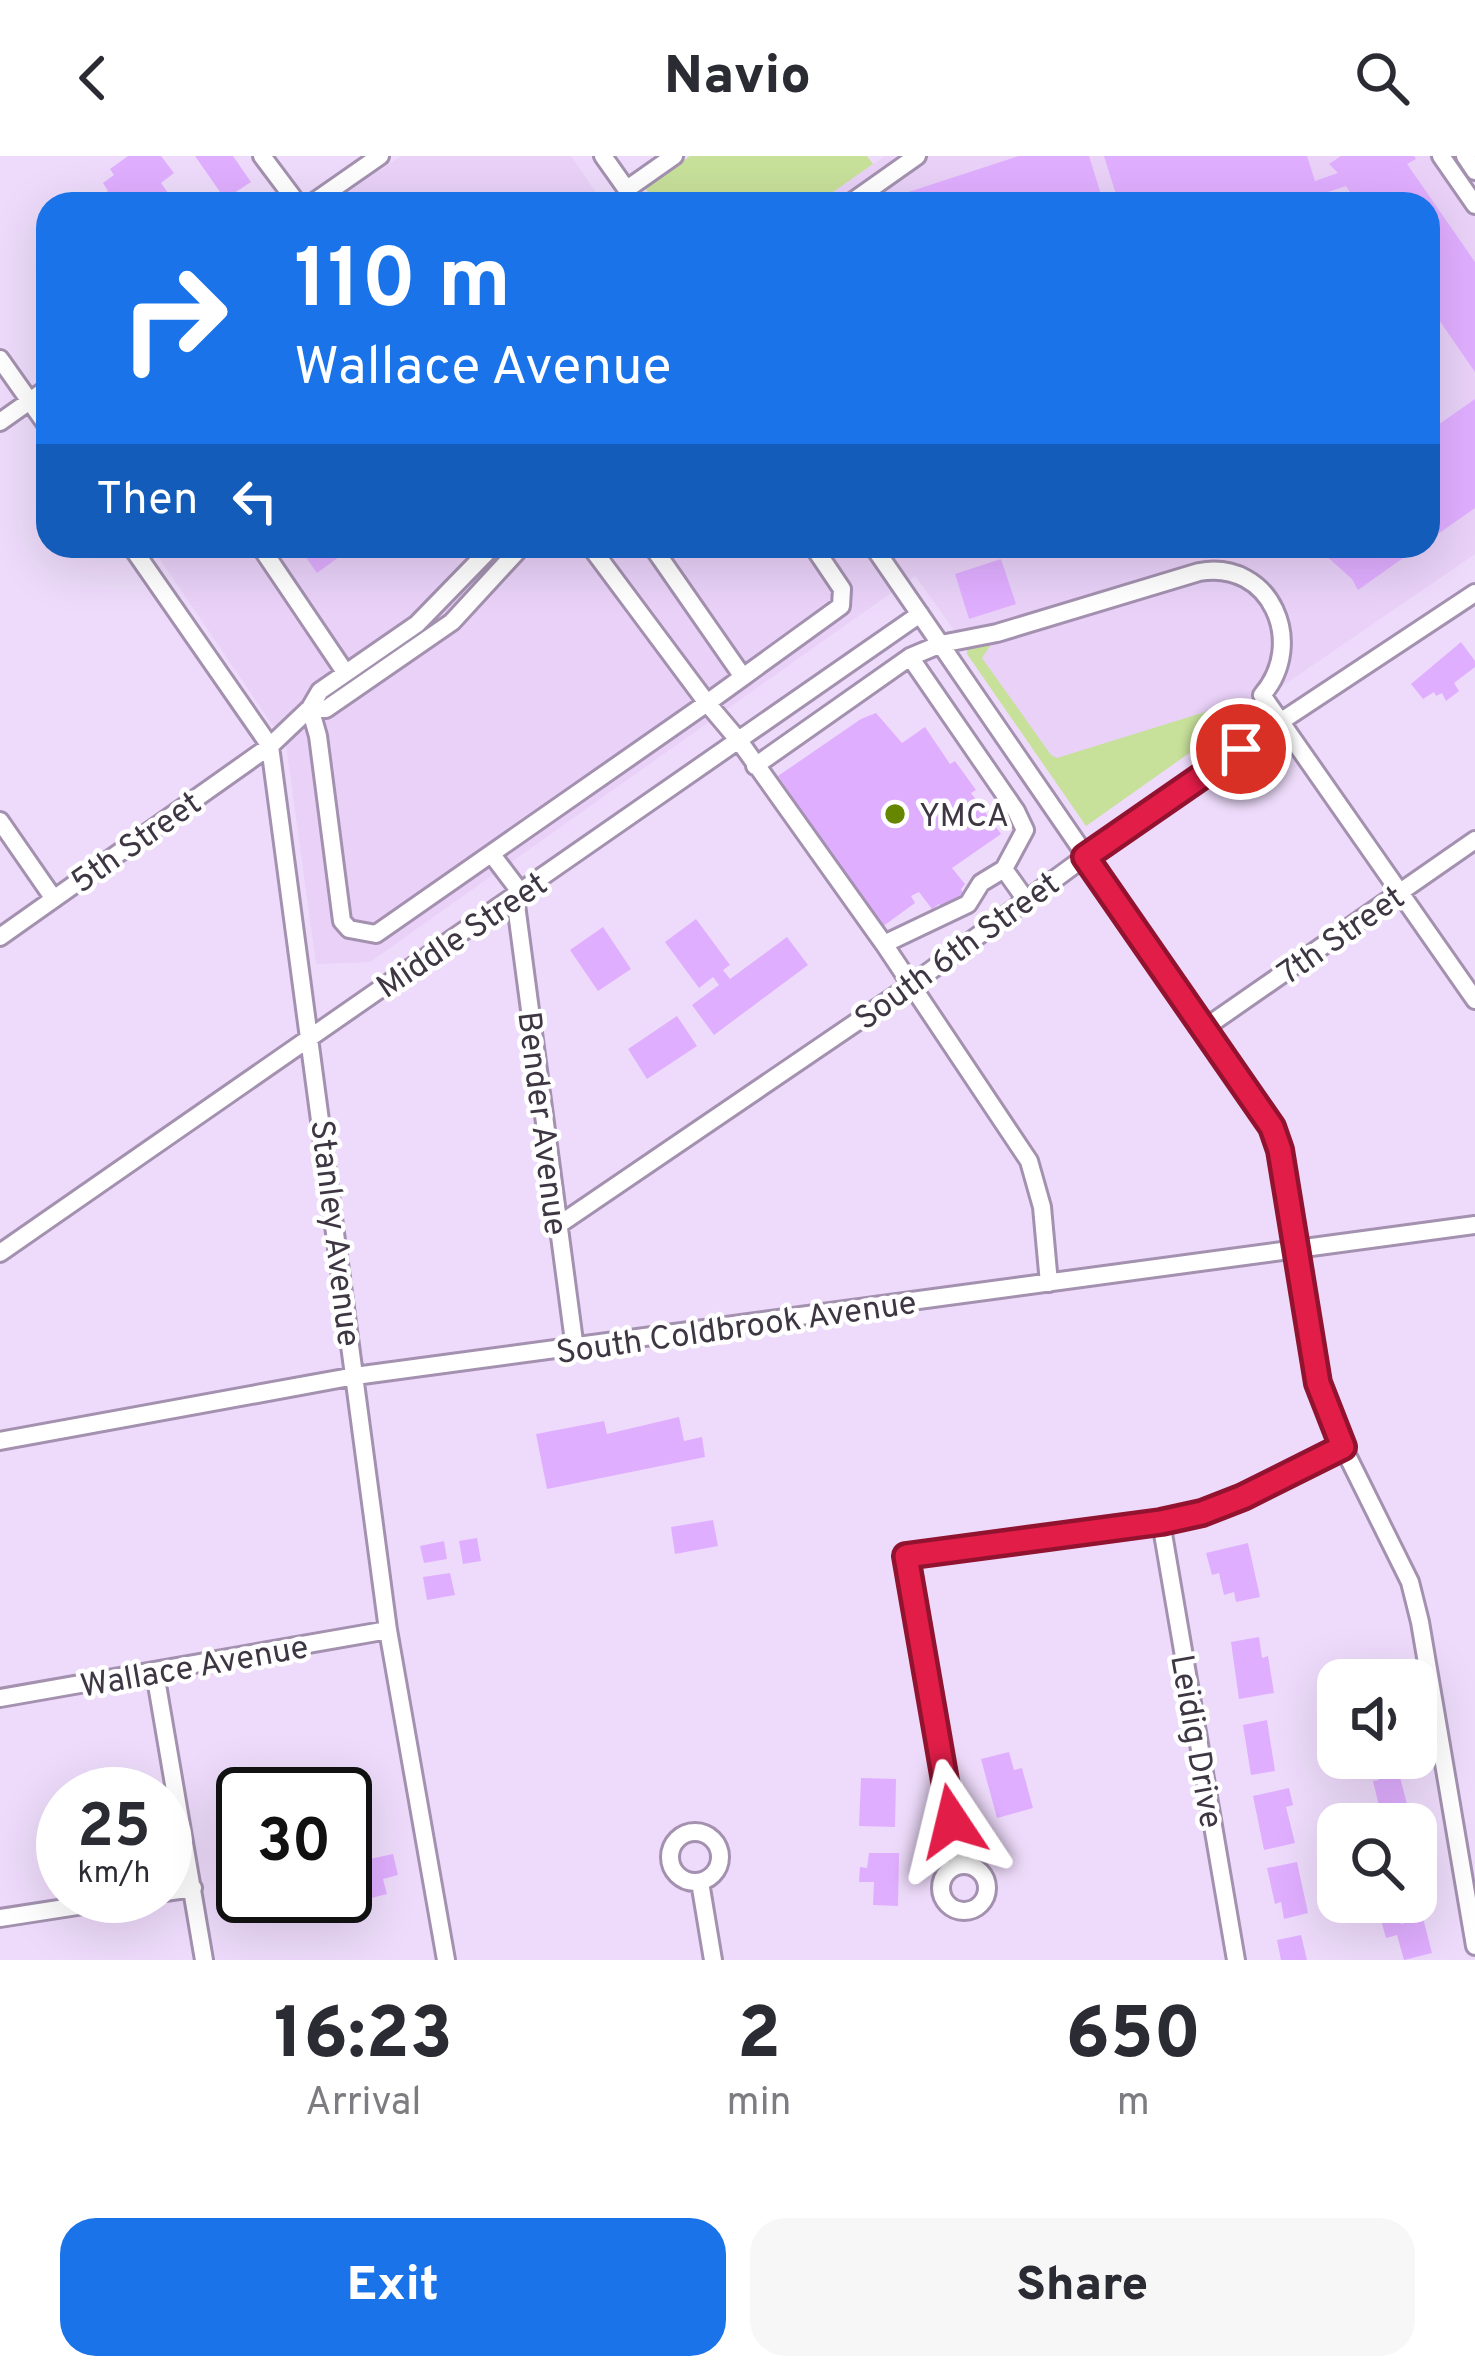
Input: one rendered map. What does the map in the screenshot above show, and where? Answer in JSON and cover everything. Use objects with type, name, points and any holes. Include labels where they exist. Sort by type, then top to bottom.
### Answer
[{"type":"street","points":[[262,156],[289,192]]},
{"type":"street","points":[[328,192],[380,156]]},
{"type":"street","points":[[603,156],[628,192]]},
{"type":"street","points":[[637,192],[674,156]]},
{"type":"street","points":[[866,192],[917,156]]},
{"type":"street","points":[[1441,156],[1475,205]]},
{"type":"street","points":[[1465,156],[1475,171]]},
{"type":"street","points":[[0,359],[36,411]]},
{"type":"street","points":[[0,422],[36,396]]},
{"type":"street","name":"Stanley Avenue","points":[[138,558],[270,746],[388,1630],[446,1960]]},
{"type":"street","points":[[268,558],[345,672]]},
{"type":"street","name":"5th Street","points":[[0,937],[270,746],[320,692],[430,613],[482,558]]},
{"type":"street","points":[[511,558],[452,622],[326,709],[310,708],[318,736],[334,886],[342,921],[349,929],[376,934],[493,856],[841,606],[842,589],[821,558]]},
{"type":"street","points":[[599,558],[740,742],[884,944],[1029,1161],[1042,1207],[1049,1283]]},
{"type":"street","points":[[660,558],[743,677]]},
{"type":"street","points":[[881,558],[1272,1127],[1280,1150],[1318,1383],[1415,1602],[1475,1946]]},
{"type":"street","points":[[755,766],[910,657],[941,644],[1199,572],[1221,571],[1252,583],[1279,618],[1280,670],[1262,695],[1475,1000]]},
{"type":"street","name":"South 6th Street","points":[[557,1226],[911,985],[1280,722],[1475,593]]},
{"type":"street","name":"Middle Street","points":[[0,1253],[920,614]]},
{"type":"street","points":[[884,944],[968,904],[981,883],[1004,868],[1025,830],[910,657]]},
{"type":"street","points":[[0,821],[54,898]]},
{"type":"street","name":"7th Street","points":[[1205,1027],[1475,840]]},
{"type":"street","points":[[493,856],[518,895]]},
{"type":"street","points":[[1004,868],[1026,900]]},
{"type":"street","name":"Bender Avenue","points":[[518,895],[575,1349]]},
{"type":"street","name":"South Coldbrook Avenue","points":[[0,1441],[356,1376],[1475,1225]]},
{"type":"street","points":[[960,1865],[906,1556],[1202,1513],[1343,1447]]},
{"type":"street","name":"Leidig Drive","points":[[1161,1522],[1236,1960]]},
{"type":"street","name":"Wallace Avenue","points":[[0,1698],[388,1630]]},
{"type":"street","points":[[155,1673],[204,1960]]},
{"type":"street","points":[[700,1882],[712,1960]]},
{"type":"street","points":[[0,1918],[36,1912]]},
{"type":"shaded area","points":[[401,156],[571,156],[596,192],[348,192]]},
{"type":"shaded area","points":[[885,156],[1446,156],[1475,199],[1475,554],[1090,818],[915,576],[370,962],[316,964],[286,745],[159,558],[1440,558],[1440,192],[833,192]]},
{"type":"green space","points":[[690,156],[867,156],[873,164],[833,192],[648,192],[645,188]]},
{"type":"green space","points":[[992,643],[982,658],[1057,758],[1247,699],[1253,708],[1086,826],[967,654],[967,647]]},
{"type":"building","points":[[128,156],[161,156],[174,173],[161,183],[167,192],[107,192],[103,183],[114,175],[110,169]]},
{"type":"building","points":[[195,156],[233,156],[251,182],[236,192],[220,192]]},
{"type":"building","points":[[1019,156],[1089,156],[1100,192],[909,192]]},
{"type":"building","points":[[1104,156],[1307,156],[1315,181],[1338,173],[1329,164],[1341,156],[1414,156],[1407,164],[1426,192],[1350,192],[1346,186],[1328,192],[1115,192]]},
{"type":"building","points":[[1440,212],[1475,262],[1475,372],[1440,321]]},
{"type":"building","points":[[1475,399],[1475,508],[1440,533],[1440,424]]},
{"type":"building","points":[[306,558],[338,558],[317,573]]},
{"type":"building","points":[[1328,558],[1403,558],[1358,590]]},
{"type":"building","points":[[1001,559],[1016,604],[969,619],[955,574]]},
{"type":"building","points":[[1461,642],[1475,667],[1454,683],[1459,691],[1446,701],[1442,693],[1436,696],[1434,692],[1423,699],[1411,684]]},
{"type":"building","name":"YMCA","points":[[876,713],[902,743],[925,727],[950,764],[955,761],[976,790],[971,793],[1001,834],[952,868],[965,884],[964,895],[943,910],[939,904],[932,909],[919,892],[911,896],[915,903],[882,927],[778,776]]},
{"type":"building","points":[[696,919],[730,965],[723,970],[730,979],[787,937],[808,965],[714,1035],[692,1005],[719,985],[713,977],[699,988],[665,942]]},
{"type":"building","points":[[603,927],[631,969],[598,991],[570,950]]},
{"type":"building","points":[[677,1016],[697,1046],[647,1079],[628,1049]]},
{"type":"building","points":[[679,1417],[684,1441],[702,1437],[705,1457],[547,1489],[536,1434],[604,1421],[607,1434]]},
{"type":"building","points":[[713,1520],[718,1546],[675,1554],[671,1527]]},
{"type":"building","points":[[477,1538],[481,1561],[463,1564],[459,1541]]},
{"type":"building","points":[[444,1541],[447,1559],[424,1563],[420,1546]]},
{"type":"building","points":[[1248,1543],[1260,1597],[1236,1602],[1234,1592],[1224,1595],[1219,1573],[1212,1575],[1206,1553]]},
{"type":"building","points":[[450,1573],[455,1595],[427,1600],[423,1577]]},
{"type":"building","points":[[1259,1637],[1262,1658],[1268,1656],[1274,1693],[1239,1699],[1231,1642]]},
{"type":"building","points":[[1267,1720],[1275,1771],[1251,1775],[1243,1725]]},
{"type":"building","points":[[1009,1752],[1014,1770],[1022,1768],[1033,1808],[997,1818],[981,1759]]},
{"type":"building","points":[[861,1778],[896,1779],[895,1827],[859,1826]]},
{"type":"building","points":[[1400,1779],[1407,1803],[1378,1803],[1373,1781]]},
{"type":"building","points":[[1289,1788],[1293,1805],[1286,1807],[1295,1843],[1264,1850],[1253,1796]]},
{"type":"building","points":[[869,1853],[899,1853],[898,1906],[873,1905],[874,1882],[859,1882],[860,1867],[867,1868]]},
{"type":"building","points":[[393,1854],[398,1875],[383,1879],[387,1894],[372,1898],[372,1859]]},
{"type":"building","points":[[1297,1862],[1308,1913],[1284,1919],[1281,1902],[1275,1904],[1267,1868]]},
{"type":"building","points":[[1382,1923],[1424,1923],[1432,1953],[1404,1960],[1397,1935],[1386,1938]]},
{"type":"building","points":[[1301,1935],[1307,1960],[1281,1960],[1277,1940]]},
{"type":"place","name":"YMCA","points":[[895,814]]},
{"type":"route","points":[[952,1821],[906,1556],[1202,1513],[1343,1447],[1318,1383],[1280,1150],[1272,1127],[1085,857],[1241,749]]}]
